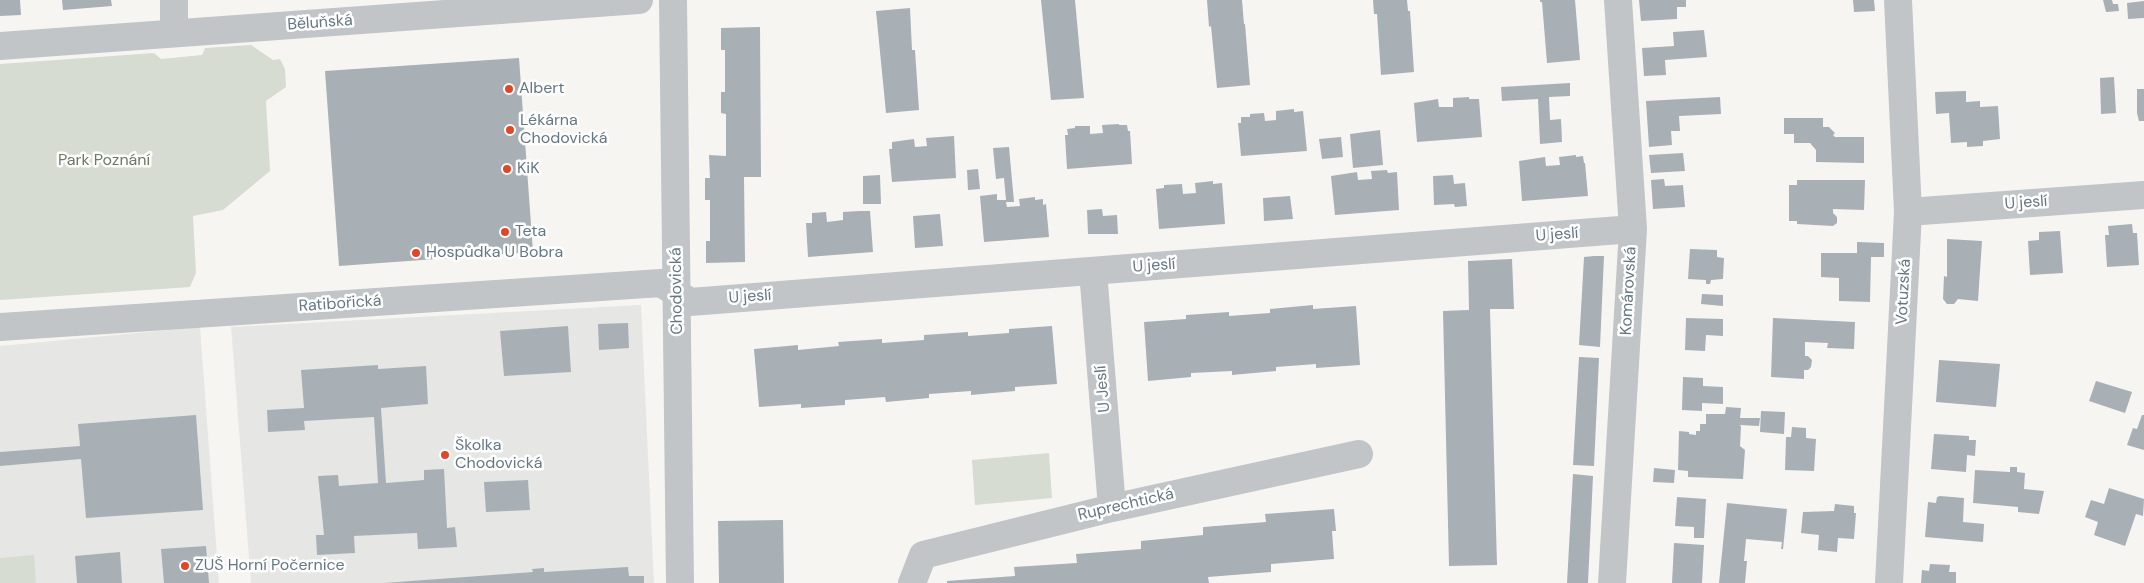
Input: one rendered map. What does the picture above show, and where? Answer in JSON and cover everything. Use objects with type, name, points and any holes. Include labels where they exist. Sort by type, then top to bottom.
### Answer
[{"type":"street","points":[[174,0],[174,34]]},
{"type":"street","name":"Běluňská","points":[[0,46],[640,0]]},
{"type":"street","name":"Chodovická","points":[[673,0],[680,583]]},
{"type":"street","name":"Komárovská","points":[[1612,583],[1633,229],[1618,0]]},
{"type":"street","name":"Votuzská","points":[[1889,583],[1908,212],[1898,0]]},
{"type":"street","name":"U jeslí","points":[[1908,212],[2144,195]]},
{"type":"street","name":"U jeslí","points":[[676,294],[690,302],[1633,229]]},
{"type":"street","name":"U Jeslí","points":[[1093,271],[1112,508]]},
{"type":"street","name":"Ratibořická","points":[[0,327],[661,283],[676,294]]},
{"type":"street","name":"Ruprechtická","points":[[912,583],[923,555],[1112,508],[1359,454]]},
{"type":"shaded area","name":"Školka Chodovická","points":[[641,305],[654,583],[251,583],[231,327]]},
{"type":"shaded area","points":[[200,327],[219,583],[0,583],[0,346]]},
{"type":"green space","name":"Park Poznání","points":[[251,45],[273,60],[280,59],[285,69],[286,87],[266,101],[270,171],[223,210],[193,216],[196,273],[190,287],[0,300],[0,64],[154,53],[161,59],[202,55],[205,48]]},
{"type":"green space","points":[[1049,453],[1052,498],[975,505],[972,460]]},
{"type":"green space","points":[[34,555],[36,583],[0,583],[0,558]]},
{"type":"building","points":[[0,0],[20,0],[21,15],[0,16]]},
{"type":"building","points":[[62,0],[111,0],[112,6],[63,10]]},
{"type":"building","points":[[1041,0],[1075,0],[1084,98],[1051,100]]},
{"type":"building","points":[[1207,0],[1242,0],[1250,85],[1217,88]]},
{"type":"building","points":[[1373,0],[1407,0],[1408,11],[1410,11],[1414,72],[1381,75],[1377,14],[1374,14]]},
{"type":"building","points":[[1540,0],[1575,0],[1580,60],[1547,63],[1542,2]]},
{"type":"building","points":[[1639,0],[1686,0],[1686,7],[1677,7],[1677,19],[1641,21]]},
{"type":"building","points":[[1853,0],[1874,0],[1875,11],[1854,12]]},
{"type":"building","points":[[2103,0],[2112,0],[2113,4],[2118,4],[2119,11],[2106,12]]},
{"type":"building","points":[[2144,1],[2144,18],[2128,19],[2127,3]]},
{"type":"building","points":[[910,8],[912,50],[915,50],[919,110],[886,113],[876,11]]},
{"type":"building","points":[[760,27],[761,177],[744,177],[745,262],[706,263],[706,241],[710,241],[710,200],[705,200],[705,178],[710,178],[709,155],[726,156],[726,114],[721,113],[721,92],[725,92],[725,50],[721,50],[721,28]]},
{"type":"building","points":[[1704,30],[1707,57],[1665,60],[1666,75],[1644,76],[1642,48],[1674,46],[1673,32]]},
{"type":"building","points":[[519,58],[533,252],[339,266],[325,71]]},
{"type":"building","points":[[2114,77],[2116,113],[2101,114],[2100,78]]},
{"type":"building","points":[[1570,83],[1570,96],[1549,97],[1550,120],[1561,119],[1562,142],[1540,144],[1538,99],[1502,101],[1501,87]]},
{"type":"building","points":[[2137,89],[2144,89],[2144,121],[2139,121],[2137,113]]},
{"type":"building","points":[[1966,91],[1966,102],[1980,101],[1980,107],[1998,106],[2000,139],[1983,141],[1983,146],[1967,147],[1967,142],[1951,143],[1949,113],[1936,114],[1935,92]]},
{"type":"building","points":[[1469,97],[1469,99],[1479,99],[1482,137],[1417,142],[1414,103],[1438,99],[1439,107],[1453,107],[1453,98]]},
{"type":"building","points":[[1720,97],[1721,114],[1679,116],[1680,131],[1671,131],[1672,145],[1649,147],[1646,101]]},
{"type":"building","points":[[1294,109],[1294,112],[1303,111],[1307,151],[1241,156],[1238,123],[1241,123],[1241,117],[1250,117],[1250,114],[1264,113],[1265,121],[1276,120],[1276,111]]},
{"type":"building","points":[[1784,118],[1823,118],[1823,127],[1829,127],[1835,133],[1833,135],[1835,137],[1864,137],[1864,163],[1816,162],[1816,150],[1810,143],[1794,143],[1794,134],[1784,134]]},
{"type":"building","points":[[1102,125],[1127,125],[1128,131],[1130,131],[1132,164],[1067,169],[1065,135],[1068,135],[1067,129],[1075,128],[1075,126],[1090,126],[1090,134],[1103,133]]},
{"type":"building","points":[[1380,130],[1383,165],[1353,168],[1350,134]]},
{"type":"building","points":[[954,136],[956,178],[892,182],[889,149],[892,149],[892,142],[914,139],[915,147],[927,146],[926,138]]},
{"type":"building","points":[[1341,137],[1343,157],[1322,159],[1319,139]]},
{"type":"building","points":[[1009,147],[1014,202],[1006,202],[1007,207],[1020,206],[1019,199],[1035,197],[1035,200],[1043,199],[1043,205],[1046,204],[1049,237],[984,242],[980,196],[997,194],[997,200],[1006,200],[1004,178],[996,179],[993,148]]},
{"type":"building","points":[[1683,153],[1685,171],[1651,173],[1649,155]]},
{"type":"building","points":[[1576,155],[1576,157],[1583,156],[1588,196],[1522,201],[1519,161],[1545,157],[1546,166],[1560,165],[1559,157]]},
{"type":"building","points":[[978,169],[980,189],[968,190],[967,170]]},
{"type":"building","points":[[1387,170],[1388,173],[1397,172],[1399,210],[1335,215],[1331,176],[1357,172],[1358,180],[1372,179],[1371,171]]},
{"type":"building","points":[[880,175],[881,204],[863,204],[863,176]]},
{"type":"building","points":[[1453,175],[1454,184],[1465,183],[1467,206],[1455,207],[1454,204],[1434,205],[1433,176]]},
{"type":"building","points":[[1664,179],[1665,186],[1683,185],[1685,207],[1653,209],[1651,180]]},
{"type":"building","points":[[1797,180],[1865,180],[1864,210],[1833,209],[1833,213],[1837,217],[1837,223],[1833,226],[1797,224],[1797,221],[1789,221],[1789,185],[1797,185]]},
{"type":"building","points":[[1213,181],[1213,184],[1222,183],[1225,224],[1159,229],[1156,189],[1164,188],[1164,185],[1182,184],[1183,194],[1196,193],[1195,183]]},
{"type":"building","points":[[1290,196],[1293,219],[1264,221],[1263,198]]},
{"type":"building","points":[[1102,209],[1103,216],[1117,215],[1118,234],[1088,234],[1087,210]]},
{"type":"building","points":[[870,211],[873,252],[808,257],[806,223],[812,223],[812,213],[826,212],[827,222],[843,220],[843,212]]},
{"type":"building","points":[[940,214],[943,246],[915,248],[913,216]]},
{"type":"building","points":[[2132,224],[2133,233],[2137,233],[2139,265],[2107,267],[2105,235],[2109,235],[2108,226]]},
{"type":"building","points":[[2060,231],[2063,273],[2030,275],[2028,241],[2039,240],[2039,232]]},
{"type":"building","points":[[1947,239],[1982,241],[1978,301],[1958,299],[1954,304],[1947,304],[1943,299],[1944,276],[1947,277]]},
{"type":"building","points":[[1857,242],[1884,243],[1884,257],[1871,257],[1870,302],[1839,301],[1839,278],[1821,277],[1821,253],[1857,253]]},
{"type":"building","points":[[1690,249],[1717,250],[1717,257],[1724,258],[1723,279],[1711,280],[1710,284],[1706,284],[1706,280],[1688,279]]},
{"type":"building","points":[[1604,256],[1600,347],[1579,345],[1584,257]]},
{"type":"building","points":[[1512,259],[1514,309],[1490,309],[1497,565],[1449,566],[1443,311],[1469,310],[1468,261]]},
{"type":"building","points":[[1702,294],[1723,295],[1723,306],[1701,304]]},
{"type":"building","points":[[1313,305],[1313,309],[1356,306],[1360,365],[1316,368],[1316,364],[1276,367],[1276,371],[1232,375],[1232,371],[1191,373],[1191,377],[1148,381],[1144,322],[1186,319],[1186,315],[1229,312],[1229,316],[1270,313],[1270,309]]},
{"type":"building","points":[[1686,318],[1723,319],[1723,336],[1706,335],[1705,351],[1685,350]]},
{"type":"building","points":[[1773,318],[1855,322],[1854,349],[1827,348],[1828,343],[1805,342],[1805,356],[1812,360],[1811,367],[1808,370],[1804,370],[1804,379],[1771,377]]},
{"type":"building","points":[[628,323],[629,348],[599,350],[598,324]]},
{"type":"building","points":[[568,326],[571,372],[504,376],[500,331]]},
{"type":"building","points":[[1052,326],[1057,384],[1015,387],[1015,391],[971,395],[971,391],[929,394],[929,398],[886,402],[885,397],[845,400],[845,405],[801,408],[801,404],[759,407],[754,349],[798,345],[798,350],[839,346],[838,342],[882,339],[882,343],[924,340],[924,335],[968,332],[968,336],[1009,333],[1009,329]]},
{"type":"building","points":[[1579,357],[1599,358],[1594,466],[1573,465]]},
{"type":"building","points":[[1939,360],[2000,364],[1996,407],[1936,402]]},
{"type":"building","points":[[378,365],[378,369],[426,366],[428,404],[381,408],[386,483],[424,480],[424,470],[444,469],[447,528],[455,527],[457,547],[418,549],[417,533],[354,536],[355,553],[317,555],[316,535],[324,535],[318,476],[338,475],[339,486],[378,483],[374,417],[304,421],[305,430],[268,432],[267,410],[304,408],[301,370]]},
{"type":"building","points":[[1683,377],[1703,378],[1703,386],[1723,387],[1723,404],[1702,403],[1702,411],[1682,410]]},
{"type":"building","points":[[2096,381],[2132,392],[2125,413],[2089,401]]},
{"type":"building","points":[[1726,407],[1741,408],[1740,418],[1760,418],[1759,426],[1739,425],[1741,426],[1740,446],[1745,450],[1743,479],[1688,477],[1688,471],[1678,470],[1679,431],[1696,435],[1696,431],[1700,431],[1700,424],[1706,424],[1706,414],[1725,414]]},
{"type":"building","points":[[1761,411],[1785,412],[1784,434],[1760,432]]},
{"type":"building","points":[[196,415],[203,510],[86,518],[81,459],[0,466],[0,452],[80,446],[78,424]]},
{"type":"building","points":[[2142,415],[2144,415],[2144,450],[2127,445],[2133,428],[2137,429]]},
{"type":"building","points":[[1792,427],[1806,428],[1806,438],[1816,439],[1814,471],[1785,470],[1786,437],[1791,437]]},
{"type":"building","points":[[1934,434],[1969,436],[1969,440],[1976,440],[1975,456],[1967,455],[1966,472],[1931,469]]},
{"type":"building","points":[[2010,467],[2017,467],[2017,472],[2025,473],[2024,489],[2044,491],[2039,514],[2018,512],[2018,507],[1973,503],[1975,470],[2010,472]]},
{"type":"building","points":[[1654,468],[1675,470],[1674,483],[1653,482]]},
{"type":"building","points":[[1573,474],[1593,476],[1588,583],[1567,583]]},
{"type":"building","points":[[528,480],[530,510],[486,512],[484,482]]},
{"type":"building","points":[[2109,488],[2144,499],[2143,516],[2136,514],[2125,546],[2094,535],[2098,522],[2085,517],[2091,500],[2104,504]]},
{"type":"building","points":[[1677,497],[1706,499],[1704,538],[1694,538],[1694,527],[1675,526]]},
{"type":"building","points":[[1937,497],[1964,498],[1963,522],[1984,524],[1983,542],[1925,537],[1928,502],[1936,503]]},
{"type":"building","points":[[1727,503],[1787,509],[1783,549],[1781,549],[1782,542],[1746,539],[1745,583],[1719,583]]},
{"type":"building","points":[[1835,504],[1854,506],[1854,513],[1856,513],[1854,539],[1838,538],[1837,552],[1818,550],[1819,535],[1801,533],[1803,512],[1834,511]]},
{"type":"building","points":[[1334,509],[1336,531],[1332,531],[1334,559],[1271,564],[1271,572],[1208,577],[1209,583],[947,583],[947,581],[1015,576],[1014,567],[1077,563],[1076,554],[1141,549],[1141,541],[1203,535],[1203,527],[1266,522],[1265,514]]},
{"type":"building","points":[[783,520],[784,583],[719,583],[718,521]]},
{"type":"building","points":[[1674,543],[1704,545],[1702,583],[1672,583]]},
{"type":"building","name":"ZUŠ Horní Počernice","points":[[206,546],[209,583],[164,583],[161,549]]},
{"type":"building","points":[[120,552],[122,583],[77,583],[75,556]]},
{"type":"building","points":[[1930,564],[1950,565],[1949,572],[1956,572],[1956,583],[1921,583],[1922,570],[1929,571]]},
{"type":"building","points":[[628,567],[629,576],[644,576],[644,583],[384,583],[533,572],[532,569],[544,568],[544,572]]},
{"type":"place","name":"Albert","points":[[509,89]]},
{"type":"place","name":"Lékárna Chodovická","points":[[510,130]]},
{"type":"place","name":"KiK","points":[[507,169]]},
{"type":"place","name":"Teta","points":[[505,232]]},
{"type":"place","name":"Hospůdka U Bobra","points":[[416,253]]},
{"type":"place","name":"Školka Chodovická","points":[[445,455]]},
{"type":"place","name":"ZUŠ Horní Počernice","points":[[185,566]]}]
